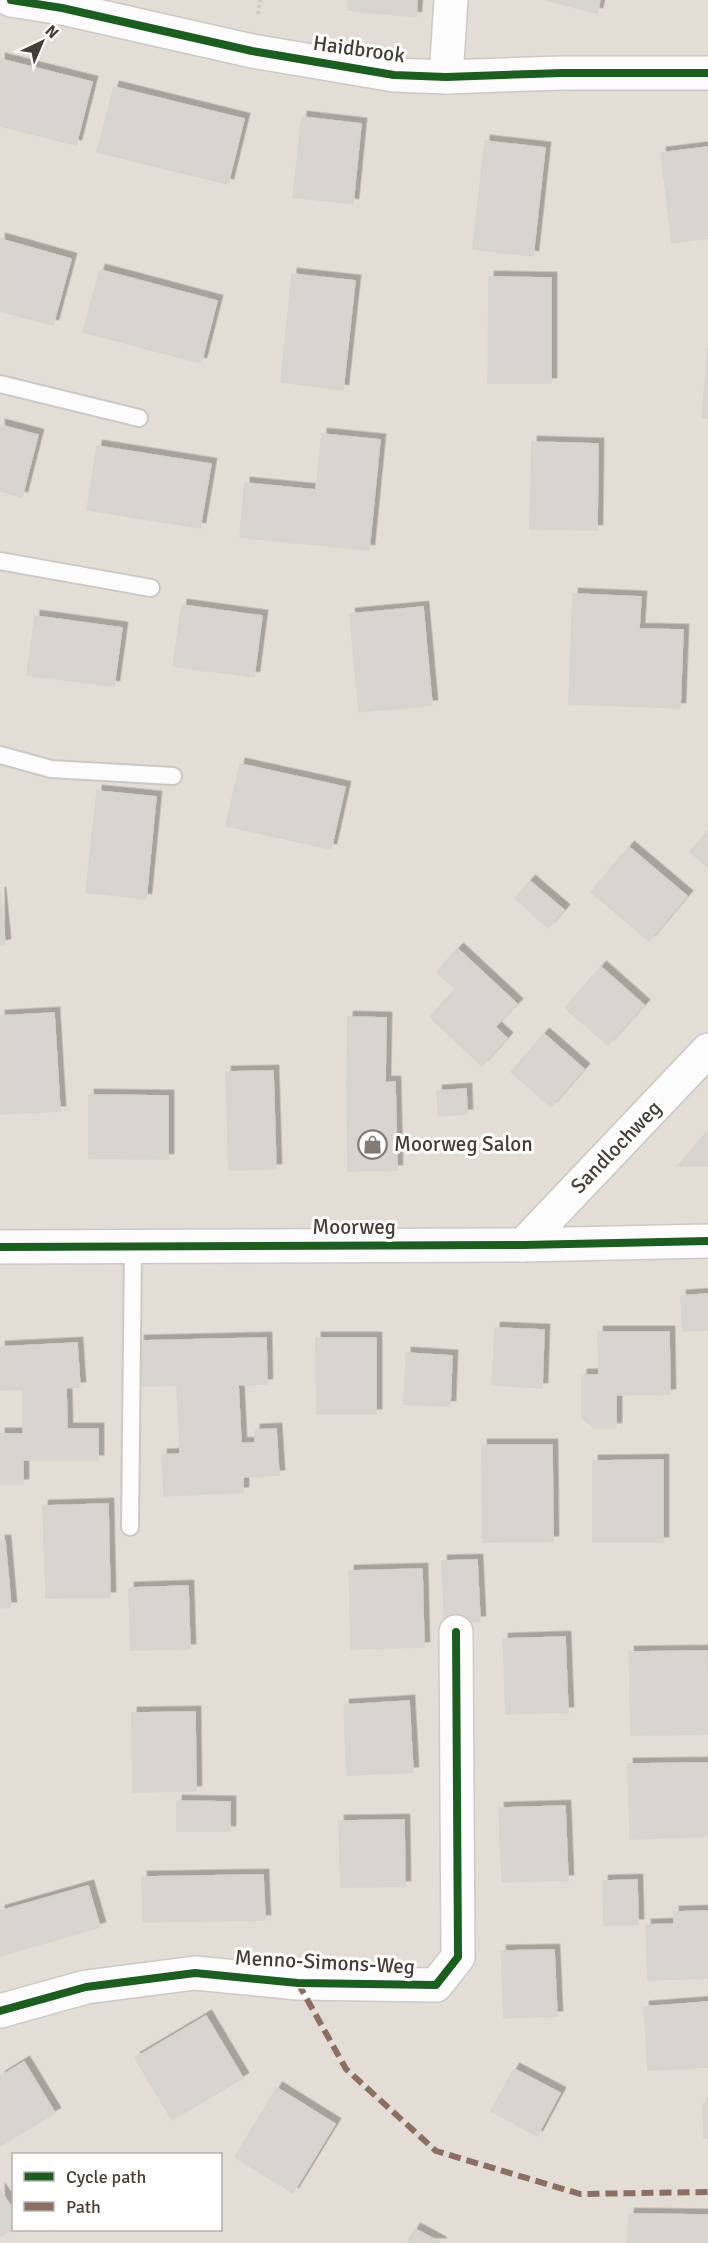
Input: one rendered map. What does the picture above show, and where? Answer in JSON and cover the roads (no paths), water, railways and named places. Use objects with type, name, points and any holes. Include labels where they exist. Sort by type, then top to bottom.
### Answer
[{"type":"street","name":"Haidbrook","points":[[10,0],[62,8],[264,53],[394,75],[446,77],[562,73],[708,73]]},
{"type":"street","points":[[446,77],[451,0]]},
{"type":"street","name":"Sandlochweg","points":[[523,1245],[708,1050]]},
{"type":"street","name":"Moorweg","points":[[0,1247],[523,1245],[708,1241]]},
{"type":"street","name":"Menno-Simons-Weg","points":[[0,2011],[86,1987],[195,1973],[298,1983],[436,1985],[458,1957],[456,1632]]},
{"type":"lane","points":[[0,384],[139,418]]},
{"type":"lane","points":[[0,561],[151,588]]},
{"type":"lane","points":[[0,754],[51,769],[173,776]]},
{"type":"lane","points":[[130,1527],[133,1246]]},
{"type":"place","name":"Moorweg Salon","points":[[373,1144]]}]
